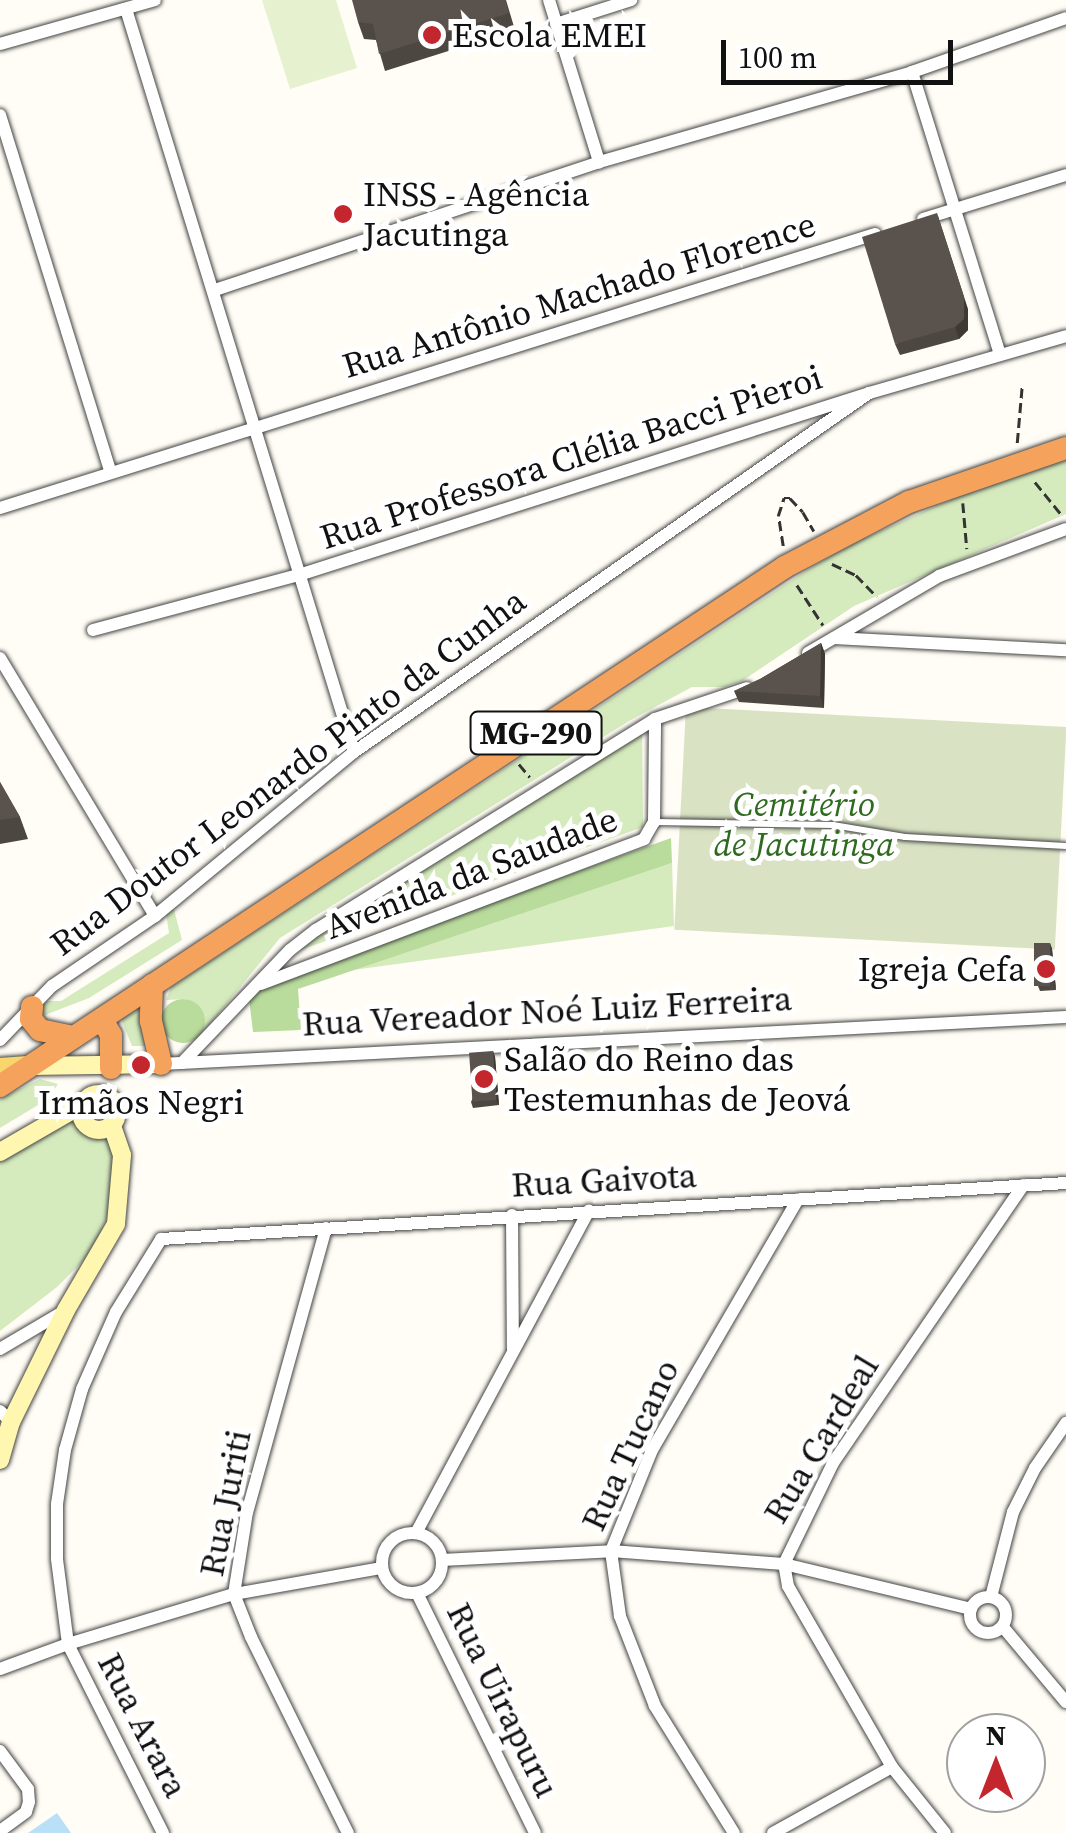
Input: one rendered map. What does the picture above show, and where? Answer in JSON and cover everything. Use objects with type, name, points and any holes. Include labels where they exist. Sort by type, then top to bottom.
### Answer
[{"type":"highway","name":"MG-290","points":[[0,1086],[785,567],[958,482],[1066,448]]},
{"type":"highway","points":[[152,986],[151,1021],[172,1064]]},
{"type":"highway","points":[[32,1007],[32,1019],[40,1030],[74,1037]]},
{"type":"highway","points":[[102,1018],[112,1035],[111,1068]]},
{"type":"main road","points":[[0,1068],[31,1066]]},
{"type":"street","points":[[0,44],[155,0]]},
{"type":"street","points":[[549,0],[600,162]]},
{"type":"street","points":[[556,24],[631,0]]},
{"type":"street","points":[[126,9],[354,752]]},
{"type":"street","points":[[214,290],[600,162],[912,72],[1066,18]]},
{"type":"street","points":[[912,72],[1000,356]]},
{"type":"street","points":[[0,115],[110,471]]},
{"type":"street","name":"Rua Antônio Machado Florence","points":[[0,508],[1066,175]]},
{"type":"street","name":"Rua Professora Clélia Bacci Pieroi","points":[[93,630],[302,574],[869,393],[1066,336]]},
{"type":"street","name":"Rua Doutor Leonardo Pinto da Cunha","points":[[0,1040],[52,986],[154,916],[354,752],[869,393]]},
{"type":"street","points":[[788,665],[885,604],[971,564],[1066,529]]},
{"type":"street","points":[[832,638],[1066,650]]},
{"type":"street","points":[[0,658],[154,916]]},
{"type":"street","points":[[172,1064],[259,986],[290,950],[316,930],[655,719],[759,682]]},
{"type":"street","name":"Avenida da Saudade","points":[[259,986],[644,839],[654,822],[655,719]]},
{"type":"street","name":"Rua Vereador Noé Luiz Ferreira","points":[[31,1066],[111,1068],[1066,1016]]},
{"type":"street","points":[[0,1460],[6,1417],[116,1224],[122,1155],[112,1126],[118,1110],[94,1099],[67,1068]]},
{"type":"street","points":[[111,1068],[82,1120],[96,1130],[112,1126]]},
{"type":"street","points":[[0,1152],[94,1099]]},
{"type":"street","name":"Rua Gaivota","points":[[152,1250],[161,1239],[172,1235],[1066,1182]]},
{"type":"street","name":"Rua Cardeal","points":[[945,1833],[892,1767],[788,1586],[784,1564],[833,1463],[1022,1185]]},
{"type":"street","name":"Rua Tucano","points":[[734,1833],[655,1706],[620,1616],[610,1551],[660,1436],[798,1199]]},
{"type":"street","points":[[382,1568],[390,1542],[416,1533],[588,1210]]},
{"type":"street","points":[[512,1216],[513,1352]]},
{"type":"street","name":"Rua Juriti","points":[[326,1228],[247,1512],[234,1594],[348,1833]]},
{"type":"street","name":"Rua Arara","points":[[152,1250],[116,1312],[82,1389],[65,1450],[57,1504],[57,1559],[68,1644],[163,1833]]},
{"type":"street","points":[[0,1349],[66,1310]]},
{"type":"street","points":[[991,1597],[1013,1512],[1066,1424]]},
{"type":"street","points":[[382,1568],[398,1590],[417,1593],[438,1578],[442,1560],[434,1542],[416,1533]]},
{"type":"street","points":[[442,1560],[610,1551],[784,1564],[970,1609]]},
{"type":"street","points":[[0,1670],[68,1644],[234,1594],[382,1568]]},
{"type":"street","name":"Rua Uirapuru","points":[[417,1593],[536,1833]]},
{"type":"street","points":[[991,1597],[1006,1608],[1003,1627],[992,1634],[979,1632],[971,1622],[970,1609],[978,1600],[991,1597]]},
{"type":"street","points":[[1003,1627],[1066,1702]]},
{"type":"street","points":[[0,1751],[28,1789],[29,1802],[26,1812],[0,1831]]},
{"type":"street","points":[[773,1833],[892,1767]]},
{"type":"lane","points":[[654,822],[833,826],[905,836],[1066,846]]},
{"type":"path","points":[[1022,386],[1015,433],[1022,460],[1066,520]]},
{"type":"path","points":[[958,482],[971,564]]},
{"type":"path","points":[[832,638],[785,567],[778,516],[784,498],[790,498],[804,512],[831,564],[856,575],[885,604]]},
{"type":"path","points":[[508,752],[538,789]]},
{"type":"green space","points":[[262,0],[336,0],[357,68],[290,89]]},
{"type":"green space","points":[[1066,459],[1066,514],[854,606],[742,681],[724,687],[692,687],[629,721],[280,938],[202,1034],[187,999],[166,1000],[171,987],[809,569],[852,544],[1000,477]]},
{"type":"green space","name":"Cemitério de Jacutinga","points":[[686,707],[1066,727],[1055,950],[674,930]]},
{"type":"green space","points":[[642,729],[643,827],[284,956]]},
{"type":"green space","points":[[671,838],[672,863],[298,989],[301,1030],[253,1032],[248,990]]},
{"type":"green space","points":[[672,863],[674,926],[353,970]]},
{"type":"green space","points":[[172,902],[182,940],[89,998],[45,1015],[40,1010],[37,1001],[61,1001],[169,933],[165,906]]},
{"type":"green space","points":[[183,999],[199,1005],[205,1021],[199,1037],[183,1043],[167,1037],[161,1021],[167,1005]]},
{"type":"green space","points":[[139,1006],[151,1046],[132,1046],[119,1014]]},
{"type":"green space","points":[[40,1079],[58,1084],[48,1099],[0,1128],[0,1099]]},
{"type":"green space","points":[[68,1115],[92,1124],[110,1139],[115,1151],[112,1206],[91,1253],[57,1287],[0,1331],[0,1155]]},
{"type":"water","points":[[57,1813],[71,1833],[28,1833]]},
{"type":"building","name":"Escola EMEI","points":[[352,0],[505,0],[509,13],[379,54],[373,24],[358,22]]},
{"type":"building","points":[[937,213],[964,297],[964,319],[955,327],[895,344],[862,237]]},
{"type":"building","points":[[821,643],[820,696],[734,691],[760,679]]},
{"type":"building","points":[[0,782],[20,817],[0,820]]},
{"type":"building","name":"Igreja Cefa","points":[[1034,943],[1050,943],[1050,986],[1034,986]]},
{"type":"building","name":"Salão do Reino das Testemunhas de Jeová","points":[[493,1051],[496,1100],[472,1102],[469,1053]]},
{"type":"place","name":"Escola EMEI","points":[[432,35]]},
{"type":"place","name":"INSS - Agência Jacutinga","points":[[343,214]]},
{"type":"place","name":"Igreja Cefa","points":[[1046,969]]},
{"type":"place","name":"Irmãos Negri","points":[[141,1065]]},
{"type":"place","name":"Salão do Reino das Testemunhas de Jeová","points":[[484,1079]]}]
